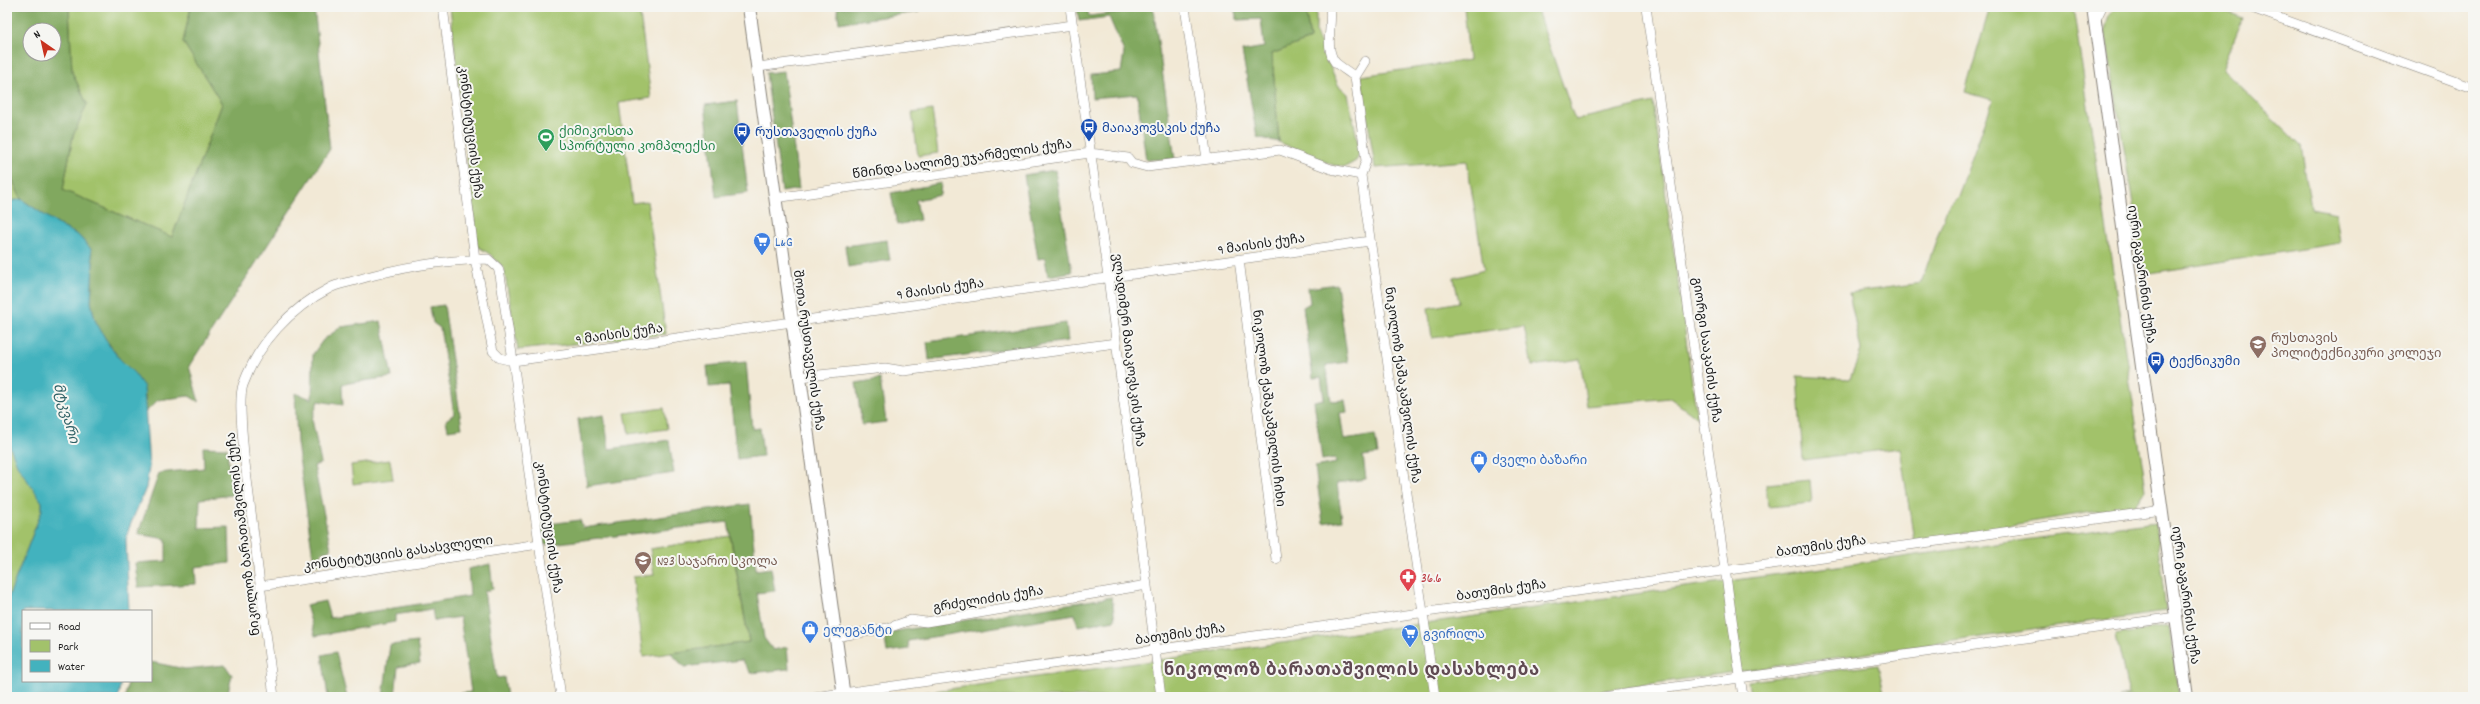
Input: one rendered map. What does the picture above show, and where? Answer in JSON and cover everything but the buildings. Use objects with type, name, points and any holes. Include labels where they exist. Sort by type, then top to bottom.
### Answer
[{"type":"street","name":"კონსტიტუციის ქუჩა","points":[[443,7],[475,260],[493,351],[500,358],[513,361]]},
{"type":"street","name":"შოთა რუსთაველის ქუჩა","points":[[749,7],[843,695]]},
{"type":"street","name":"ვლადიმერ მაიაკოვსკის ქუჩა","points":[[1070,7],[1108,277],[1161,697]]},
{"type":"street","points":[[1185,7],[1207,159]]},
{"type":"street","points":[[1330,7],[1332,18],[1329,50],[1335,61],[1355,77],[1365,61]]},
{"type":"street","name":"გიორგი სააკაძის ქუჩა","points":[[1646,7],[1743,697]]},
{"type":"street","name":"იური გაგარინის ქუჩა","points":[[2093,7],[2187,697]]},
{"type":"street","name":"იური გაგარინის ქუჩა","points":[[2095,21],[2098,7]]},
{"type":"street","points":[[2095,21],[2102,7]]},
{"type":"street","points":[[2248,7],[2473,88]]},
{"type":"street","points":[[758,68],[1073,25]]},
{"type":"street","name":"ნიკოლოზ ქაშაკაშვილის ქუჩა","points":[[1355,77],[1366,162],[1361,175],[1435,697]]},
{"type":"street","name":"წმინდა სალომე უჯარმელის ქუჩა","points":[[775,198],[1090,153],[1128,158],[1132,163],[1147,167],[1280,150],[1330,168],[1361,175]]},
{"type":"street","name":"9 მაისის ქუჩა","points":[[513,361],[1370,241]]},
{"type":"street","name":"კონსტიტუციის ქუჩა","points":[[475,260],[488,259],[498,268],[500,275],[561,697]]},
{"type":"street","name":"ნიკოლოზ ქაშაკაშვილის ჩიხი","points":[[1239,259],[1276,559]]},
{"type":"street","name":"ნიკოლოზ ბარათაშვილის ქუჩა","points":[[274,697],[244,455],[242,387],[262,346],[289,316],[331,288],[373,275],[475,260]]},
{"type":"street","points":[[800,377],[885,368],[904,371],[1116,343]]},
{"type":"street","name":"ბათუმის ქუჩა","points":[[814,697],[843,695],[1155,650],[2162,510]]},
{"type":"street","name":"კონსტიტუციის გასასვლელი","points":[[260,586],[539,544]]},
{"type":"street","name":"გრძელიძის ქუჩა","points":[[835,637],[888,628],[911,620],[926,622],[1147,585]]},
{"type":"street","points":[[1602,697],[2176,617]]},
{"type":"green space","points":[[7,7],[69,7],[72,72],[87,104],[73,136],[63,190],[172,237],[222,104],[183,42],[191,7],[314,7],[330,149],[189,366],[199,402],[189,396],[158,400],[146,412],[145,395],[135,374],[119,358],[100,331],[95,320],[91,303],[93,263],[91,249],[78,235],[62,227],[21,199],[7,167]]},
{"type":"green space","points":[[69,7],[191,7],[183,42],[222,104],[172,237],[63,190],[73,136],[87,104],[72,72]]},
{"type":"green space","name":"ქიმიკოსთა სპორტული კომპლექსი","points":[[450,7],[639,7],[651,98],[619,103],[632,203],[647,201],[666,334],[518,350],[504,269],[491,255],[477,246]]},
{"type":"green space","points":[[837,7],[919,7],[919,12],[839,23]]},
{"type":"green space","points":[[1077,7],[1087,7],[1089,16],[1128,11],[1128,7],[1153,7],[1175,159],[1146,160],[1137,94],[1092,98],[1091,75],[1121,72],[1124,52],[1109,17],[1079,21]]},
{"type":"green space","points":[[1234,7],[1305,7],[1310,39],[1272,54],[1279,142],[1257,137],[1242,51],[1264,47],[1261,19],[1237,20]]},
{"type":"green space","points":[[1305,7],[1316,7],[1316,33],[1338,85],[1348,94],[1360,153],[1356,161],[1345,167],[1333,165],[1279,142],[1272,54],[1310,39]]},
{"type":"green space","points":[[1464,7],[1536,7],[1575,120],[1653,102],[1697,418],[1670,398],[1587,406],[1580,359],[1532,366],[1524,326],[1432,338],[1428,308],[1459,302],[1454,278],[1484,270],[1467,161],[1375,168],[1361,76],[1469,60]]},
{"type":"green space","points":[[1990,7],[2073,7],[2146,489],[2135,505],[1914,541],[1900,448],[1803,460],[1797,376],[1850,379],[1861,350],[1849,293],[1921,283],[1948,206],[1958,196],[1993,100],[1965,92]]},
{"type":"green space","points":[[2116,7],[2214,7],[2243,18],[2222,69],[2301,146],[2311,208],[2336,213],[2340,243],[2144,274],[2105,30],[2109,15]]},
{"type":"green space","points":[[784,71],[799,189],[782,192],[766,73]]},
{"type":"green space","points":[[737,101],[748,193],[716,197],[705,105]]},
{"type":"green space","points":[[932,110],[938,153],[918,156],[912,113]]},
{"type":"green space","points":[[7,167],[21,199],[7,202]]},
{"type":"green space","points":[[1055,170],[1072,272],[1048,276],[1045,258],[1038,259],[1024,175]]},
{"type":"green space","points":[[941,183],[940,195],[916,200],[920,220],[897,225],[891,193]]},
{"type":"green space","points":[[887,240],[890,260],[848,267],[845,246]]},
{"type":"green space","points":[[1337,284],[1348,362],[1326,365],[1331,401],[1345,400],[1347,412],[1340,413],[1344,440],[1375,435],[1378,454],[1363,456],[1366,479],[1337,483],[1342,520],[1323,523],[1315,467],[1336,463],[1335,458],[1322,460],[1314,401],[1324,399],[1321,377],[1313,378],[1303,307],[1310,303],[1308,288]]},
{"type":"green space","points":[[444,305],[462,428],[448,430],[446,420],[454,414],[440,328],[433,323],[430,307]]},
{"type":"green space","points":[[381,321],[392,377],[342,384],[343,405],[318,401],[312,419],[321,463],[314,466],[331,549],[321,553],[322,564],[314,564],[297,443],[295,393],[312,399],[313,354],[323,340],[341,327]]},
{"type":"green space","points":[[1066,323],[1068,341],[929,360],[927,342]]},
{"type":"green space","points":[[746,362],[752,429],[760,428],[763,456],[737,459],[729,385],[709,387],[707,366]]},
{"type":"green space","points":[[880,379],[886,422],[862,425],[856,383]]},
{"type":"green space","points":[[664,408],[667,429],[629,434],[625,413]]},
{"type":"green space","points":[[604,415],[609,449],[669,440],[674,473],[587,486],[578,419]]},
{"type":"green space","points":[[7,439],[9,447],[42,502],[42,510],[7,601]]},
{"type":"green space","points":[[203,447],[227,448],[232,495],[200,499],[199,528],[229,527],[230,563],[195,567],[196,584],[138,587],[135,563],[166,561],[166,539],[138,534],[159,473],[204,468]]},
{"type":"green space","points":[[390,460],[393,479],[353,484],[351,465]]},
{"type":"green space","points":[[1810,480],[1812,503],[1768,507],[1766,484]]},
{"type":"green space","points":[[750,504],[756,570],[771,568],[775,591],[757,593],[764,638],[773,650],[787,647],[789,669],[751,673],[742,660],[684,667],[671,653],[749,642],[728,522],[543,545],[541,525],[580,520],[583,528]]},
{"type":"green space","points":[[2155,522],[2166,611],[1558,697],[891,697]]},
{"type":"green space","points":[[730,536],[749,642],[643,657],[633,577],[654,575],[650,549]]},
{"type":"green space","points":[[490,564],[493,589],[484,591],[497,678],[504,677],[507,697],[433,697],[471,692],[460,617],[434,621],[432,609],[395,615],[395,622],[315,636],[306,605],[325,601],[330,618],[470,596],[468,569]]},
{"type":"green space","points":[[1112,597],[1115,620],[1078,626],[1075,614],[908,641],[909,649],[887,652],[884,633]]},
{"type":"green space","points":[[2169,626],[2179,697],[2119,697],[2129,695],[2116,635]]},
{"type":"green space","points":[[417,642],[420,663],[398,667],[395,697],[383,697],[390,645]]},
{"type":"green space","points":[[336,652],[347,697],[328,697],[322,655]]},
{"type":"green space","points":[[152,662],[185,669],[225,665],[232,675],[227,697],[149,697],[142,695],[141,697],[125,697],[128,682],[152,682]]},
{"type":"green space","points":[[1878,665],[1885,697],[1750,697],[1748,681]]},
{"type":"water","name":"მტკვარი","points":[[21,199],[62,227],[78,235],[91,249],[93,263],[91,302],[95,320],[109,345],[119,358],[135,374],[144,387],[149,468],[146,488],[129,528],[126,540],[129,610],[22,610],[22,682],[121,682],[118,697],[7,697],[7,601],[42,510],[42,502],[17,465],[7,439],[7,202]]},
{"type":"place","name":"მაიაკოვსკის ქუჩა","points":[[1089,142]]},
{"type":"place","name":"რუსთაველის ქუჩა","points":[[742,146]]},
{"type":"place","name":"ქიმიკოსთა სპორტული კომპლექსი","points":[[546,152]]},
{"type":"place","name":"L&G","points":[[762,256]]},
{"type":"place","name":"რუსთავის პოლიტექნიკური კოლეჯი","points":[[2258,359]]},
{"type":"place","name":"ტექნიკუმი","points":[[2156,375]]},
{"type":"place","name":"ძველი ბაზარი","points":[[1479,474]]},
{"type":"place","name":"№3 საჯარო სკოლა","points":[[643,575]]},
{"type":"place","name":"36.6","points":[[1408,592]]},
{"type":"place","name":"ელეგანტი","points":[[810,644]]},
{"type":"place","name":"გვირილა","points":[[1410,648]]},
{"type":"district","name":"ნიკოლოზ ბარათაშვილის დასახლება","points":[[1352,669]]}]
